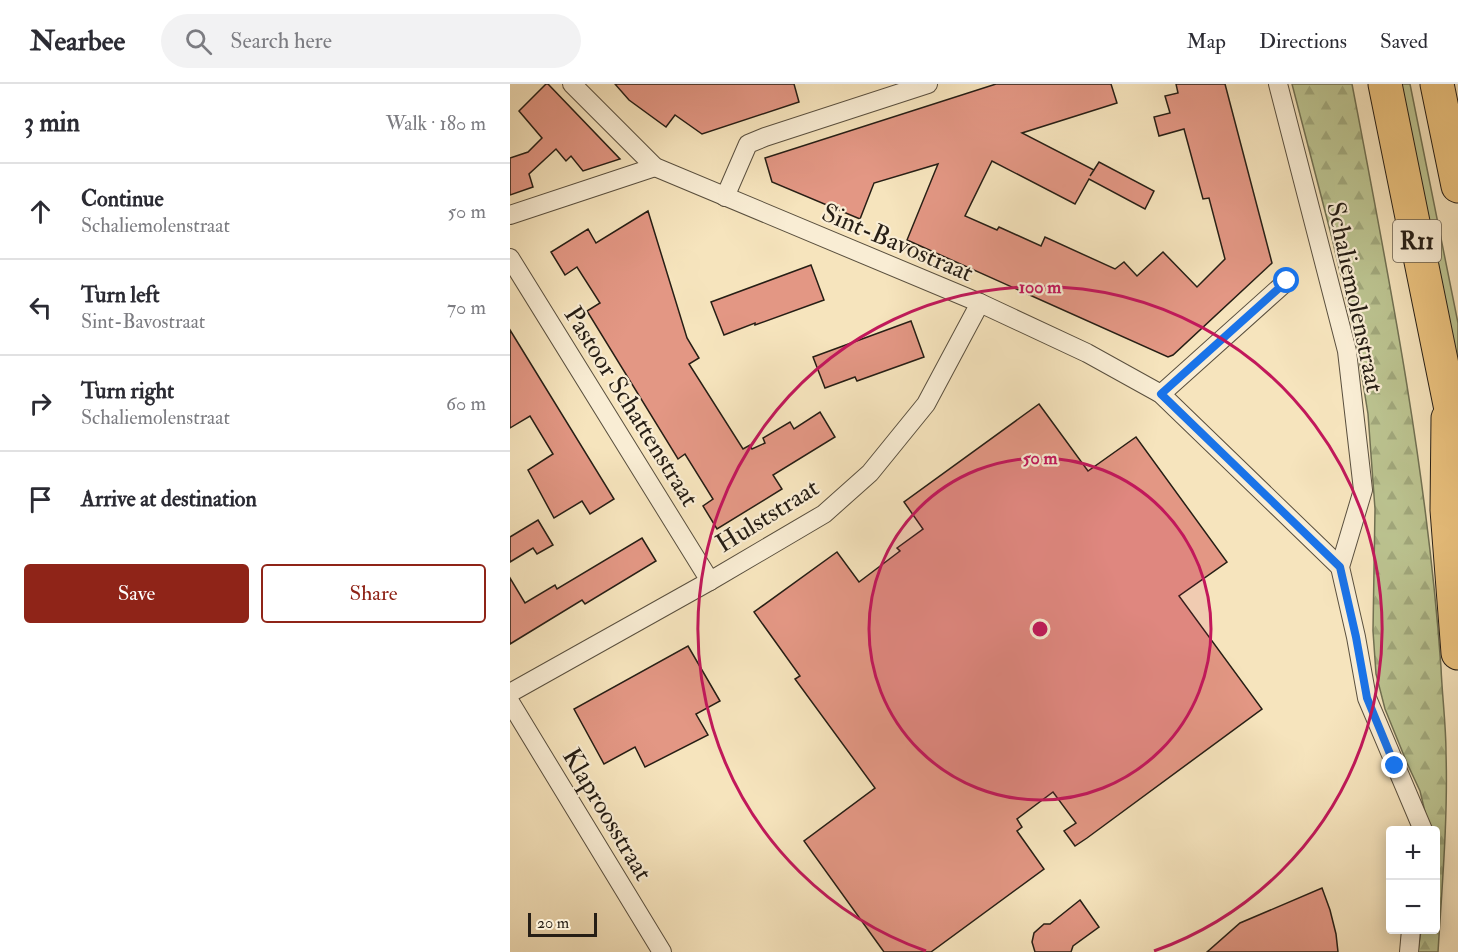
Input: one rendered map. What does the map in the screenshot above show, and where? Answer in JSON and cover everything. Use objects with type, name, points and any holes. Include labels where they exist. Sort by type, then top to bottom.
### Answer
[{"type":"highway","name":"R11","points":[[1385,84],[1458,444]]},
{"type":"highway","points":[[1437,84],[1458,186]]},
{"type":"highway","points":[[1449,399],[1447,510],[1458,653]]},
{"type":"street","name":"Sint-Bavostraat","points":[[572,84],[655,167],[980,303],[1088,353],[1161,394],[1340,567]]},
{"type":"street","points":[[725,197],[748,144],[928,84]]},
{"type":"street","name":"Schaliemolenstraat","points":[[1278,84],[1347,351],[1364,490],[1340,567]]},
{"type":"street","points":[[510,215],[655,167]]},
{"type":"street","name":"Pastoor Schattenstraat","points":[[510,258],[710,581]]},
{"type":"street","points":[[1161,394],[1287,281]]},
{"type":"street","name":"Hulststraat","points":[[510,693],[824,514],[870,473],[926,404],[980,303]]},
{"type":"street","points":[[1340,567],[1367,698],[1421,826]]},
{"type":"street","name":"Klaproosstraat","points":[[510,702],[662,952]]},
{"type":"street","points":[[1409,952],[1411,934]]},
{"type":"green space","points":[[1292,84],[1352,84],[1380,229],[1405,374],[1435,593],[1446,778],[1440,917],[1440,826],[1426,826],[1420,791],[1385,709],[1376,674],[1373,631],[1375,509],[1368,414],[1356,340]]},
{"type":"green space","points":[[1400,84],[1410,84],[1458,323],[1458,368]]},
{"type":"green space","points":[[1420,934],[1439,934],[1438,952],[1418,952]]},
{"type":"building","points":[[546,84],[620,159],[583,171],[571,156],[566,161],[556,149],[529,174],[533,187],[510,195],[510,158],[528,152],[542,138],[519,111]]},
{"type":"building","points":[[615,84],[794,84],[799,102],[702,134],[675,115],[666,127],[629,100]]},
{"type":"building","points":[[996,84],[1111,84],[1117,103],[1022,133],[1094,170],[1099,162],[1154,191],[1145,209],[1089,179],[1075,204],[992,161],[965,216],[997,230],[999,227],[1041,246],[1045,237],[1115,269],[1124,262],[1137,276],[1163,252],[1197,287],[1225,259],[1209,198],[1203,199],[1184,129],[1159,136],[1154,117],[1170,113],[1165,96],[1178,93],[1176,84],[1225,84],[1272,263],[1173,355],[1168,357],[907,240],[938,164],[874,183],[860,219],[772,182],[765,158]]},
{"type":"building","points":[[648,211],[687,338],[699,358],[689,364],[743,449],[750,445],[752,449],[765,443],[763,438],[790,422],[794,429],[820,412],[835,437],[773,475],[782,489],[717,529],[703,506],[713,499],[685,454],[678,459],[587,311],[600,303],[577,267],[565,275],[551,252],[588,229],[596,243]]},
{"type":"building","points":[[811,265],[824,300],[724,335],[711,302]]},
{"type":"building","points":[[911,321],[924,357],[857,381],[855,377],[825,388],[813,357]]},
{"type":"building","points":[[510,330],[614,499],[590,514],[582,501],[554,518],[528,470],[553,454],[530,416],[510,428]]},
{"type":"building","points":[[1039,404],[1088,471],[1136,437],[1227,562],[1179,596],[1262,709],[1075,846],[1064,831],[1076,823],[1053,792],[1017,819],[1022,827],[1017,831],[1044,869],[931,952],[884,952],[804,841],[875,788],[795,679],[800,676],[754,612],[837,552],[859,582],[900,551],[897,548],[923,529],[904,502]]},
{"type":"building","points":[[538,520],[553,545],[537,554],[533,548],[510,562],[510,537]]},
{"type":"building","points":[[642,538],[656,561],[585,604],[582,600],[510,644],[510,578],[525,603],[555,585],[557,589]]},
{"type":"building","points":[[688,646],[720,701],[696,714],[708,735],[645,767],[635,747],[604,764],[574,709]]},
{"type":"building","points":[[1322,888],[1336,934],[1338,952],[1207,952],[1240,923]]},
{"type":"building","points":[[1080,900],[1099,927],[1073,946],[1071,952],[1035,952],[1032,942],[1034,933],[1044,924],[1050,924]]},
{"type":"route","points":[[1287,281],[1161,394],[1340,567],[1367,698],[1395,766]]}]
